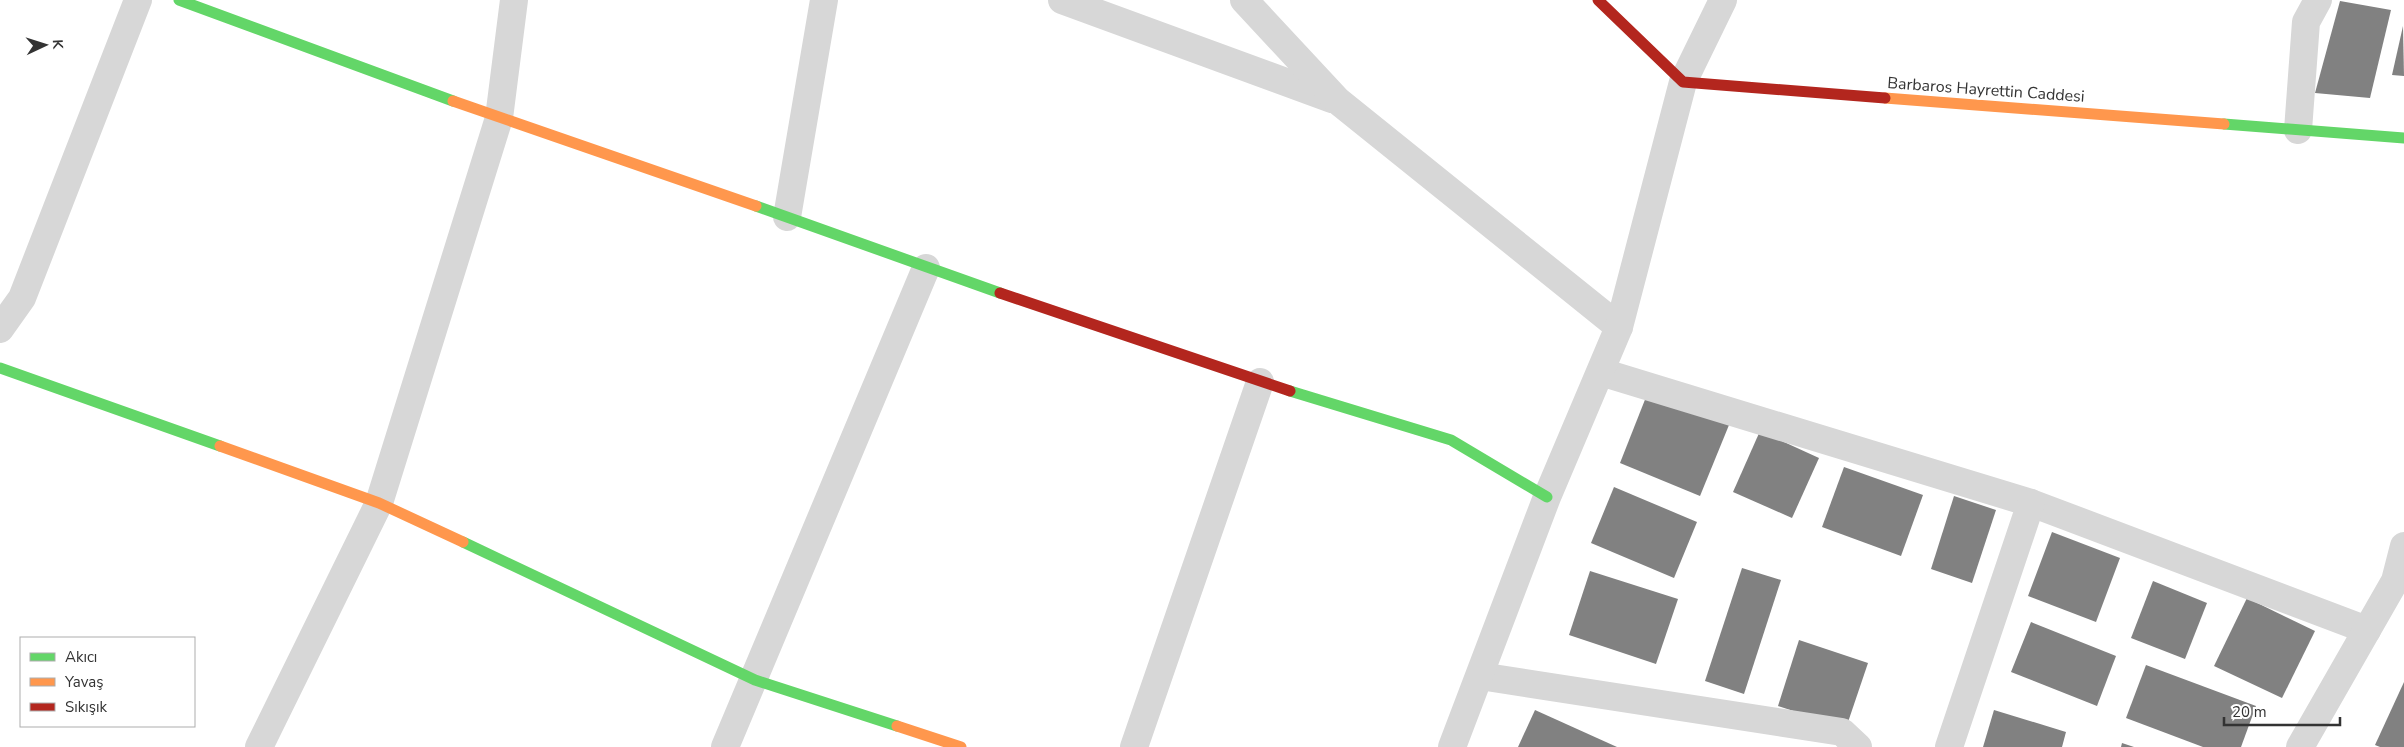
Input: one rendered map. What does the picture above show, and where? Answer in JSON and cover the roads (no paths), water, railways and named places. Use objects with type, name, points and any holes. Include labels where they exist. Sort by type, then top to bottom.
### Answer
[{"type":"street","points":[[0,329],[22,298],[138,0]]},
{"type":"street","points":[[180,0],[498,118],[787,217],[926,268],[1260,382],[1452,440],[1547,497]]},
{"type":"street","points":[[259,747],[379,503],[498,118],[514,0]]},
{"type":"street","points":[[787,217],[824,0]]},
{"type":"street","points":[[1062,0],[1338,101]]},
{"type":"street","points":[[1244,0],[1338,101],[1619,327]]},
{"type":"street","points":[[1598,0],[1683,82]]},
{"type":"street","points":[[1452,747],[1547,497],[1619,327],[1683,82],[1723,0]]},
{"type":"street","points":[[2298,130],[2306,22],[2318,0]]},
{"type":"street","name":"Barbaros Hayrettin Caddesi","points":[[1683,82],[2404,138]]},
{"type":"street","points":[[725,747],[755,680],[926,268]]},
{"type":"street","points":[[0,314],[22,298]]},
{"type":"street","points":[[0,368],[379,503],[755,680],[961,747]]},
{"type":"street","points":[[1601,372],[2032,503],[2368,630]]},
{"type":"street","points":[[1134,747],[1260,382]]},
{"type":"street","points":[[1949,747],[2032,503]]},
{"type":"street","points":[[2300,747],[2368,630],[2399,582],[2404,546]]},
{"type":"street","points":[[1480,676],[1845,742]]}]
